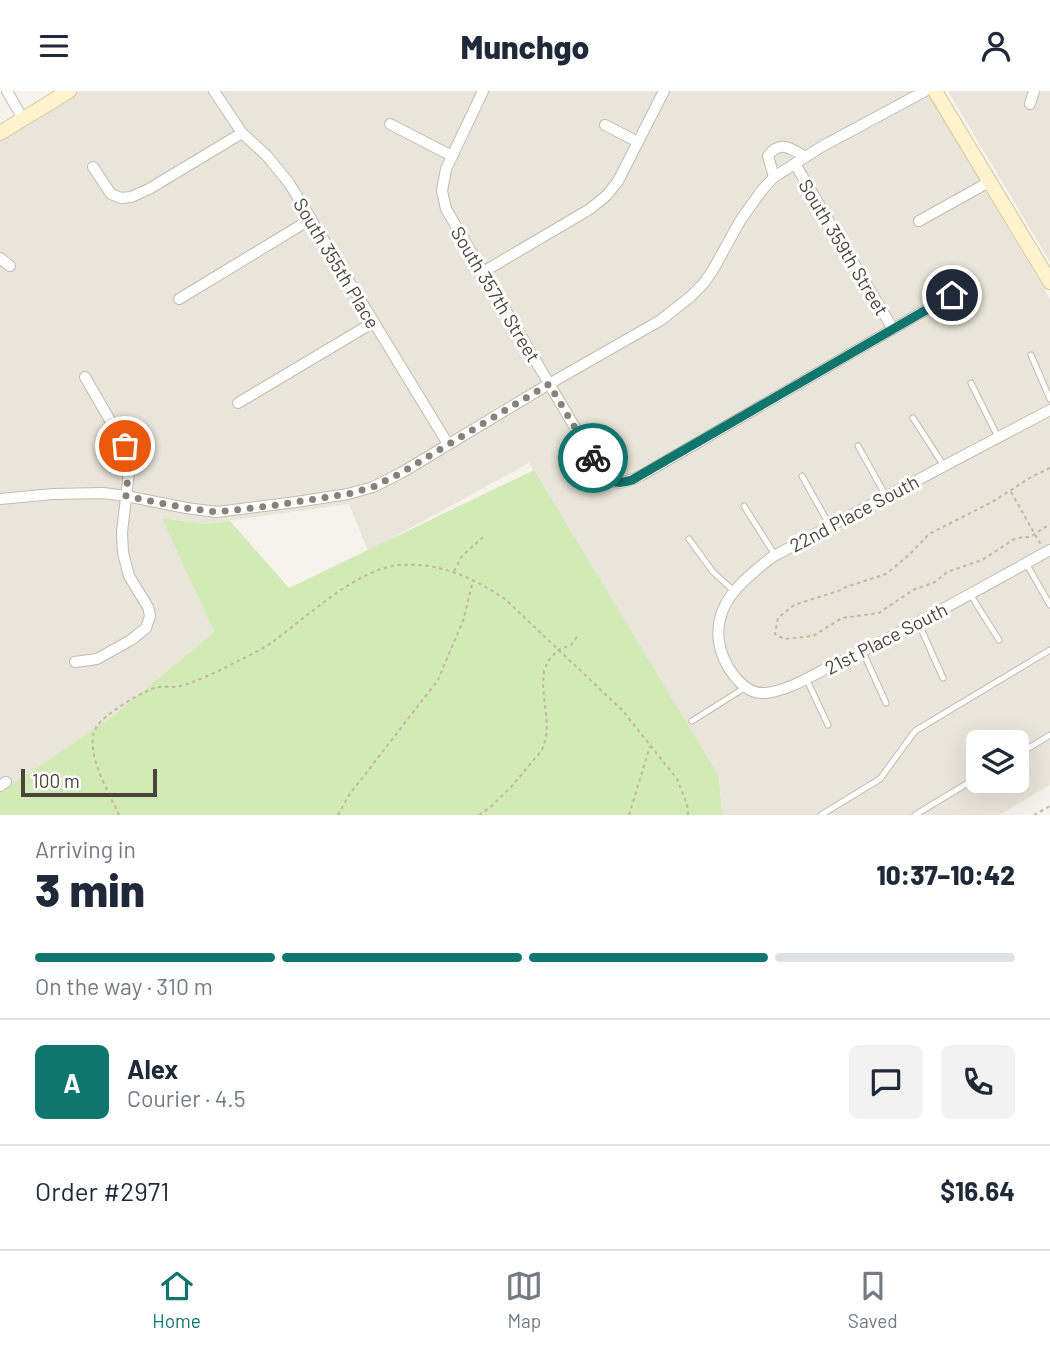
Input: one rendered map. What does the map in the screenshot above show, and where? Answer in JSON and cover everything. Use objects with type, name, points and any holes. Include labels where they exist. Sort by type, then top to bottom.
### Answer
[{"type":"street","points":[[7,91],[23,119]]},
{"type":"street","points":[[0,133],[69,91]]},
{"type":"street","name":"South 355th Place","points":[[214,91],[242,133],[267,156],[289,183],[448,444]]},
{"type":"street","points":[[390,124],[452,156],[483,91]]},
{"type":"street","points":[[483,272],[600,202],[607,195],[618,181],[664,91]]},
{"type":"street","points":[[0,499],[79,492],[103,493],[203,511],[296,502],[373,487],[661,320],[703,284],[740,221],[774,177],[925,91]]},
{"type":"street","points":[[935,91],[1050,282]]},
{"type":"street","points":[[1030,104],[1034,91]]},
{"type":"street","points":[[605,125],[638,142]]},
{"type":"street","points":[[93,167],[111,194],[131,197],[145,192],[242,133]]},
{"type":"street","points":[[774,177],[768,156],[775,148],[786,146],[805,157]]},
{"type":"street","name":"South 357th Street","points":[[452,156],[443,180],[442,191],[446,209],[600,470],[615,482],[627,482],[642,475],[893,329]]},
{"type":"street","name":"South 359th Street","points":[[794,164],[893,329]]},
{"type":"street","points":[[919,221],[989,182]]},
{"type":"street","points":[[179,299],[311,219]]},
{"type":"street","points":[[0,258],[10,266]]},
{"type":"street","points":[[893,329],[972,283]]},
{"type":"street","points":[[238,404],[374,322]]},
{"type":"street","points":[[75,662],[97,659],[118,648],[144,631],[150,621],[148,607],[129,576],[124,559],[122,532],[129,472],[127,450],[85,377]]},
{"type":"street","name":"22nd Place South","points":[[746,687],[726,663],[720,647],[718,625],[724,604],[756,570],[775,555],[1050,410]]},
{"type":"street","name":"21st Place South","points":[[746,687],[758,693],[766,693],[790,686],[863,652],[1047,551]]},
{"type":"lane","points":[[1031,355],[1050,399]]},
{"type":"lane","points":[[971,383],[998,437]]},
{"type":"lane","points":[[912,418],[944,466]]},
{"type":"lane","points":[[858,446],[886,496]]},
{"type":"lane","points":[[802,476],[830,526]]},
{"type":"lane","points":[[744,506],[775,555]]},
{"type":"lane","points":[[689,539],[713,572],[734,591]]},
{"type":"lane","points":[[1026,563],[1050,605]]},
{"type":"lane","points":[[970,594],[999,640]]},
{"type":"lane","points":[[918,622],[943,678]]},
{"type":"lane","points":[[821,815],[830,812],[880,779],[915,731],[1050,650]]},
{"type":"lane","points":[[863,652],[886,703]]},
{"type":"lane","points":[[806,678],[828,725]]},
{"type":"lane","points":[[692,721],[746,687]]},
{"type":"lane","points":[[1029,748],[1050,735]]},
{"type":"lane","points":[[915,815],[966,784]]},
{"type":"path","points":[[1050,468],[929,534],[886,574],[794,605],[778,618],[775,634],[783,639],[813,636],[842,618],[879,614],[913,590],[935,582],[947,572],[982,560],[1016,538],[1030,537],[1050,524]]},
{"type":"path","points":[[1010,491],[1047,551]]},
{"type":"path","points":[[1013,533],[1016,538]]},
{"type":"path","points":[[453,572],[461,556],[483,537]]},
{"type":"path","points":[[119,815],[92,754],[92,739],[97,726],[109,715],[145,691],[159,687],[179,687],[232,664],[268,645],[326,600],[373,572],[399,564],[427,566],[453,572],[487,587],[505,599],[623,711],[677,779],[687,804],[688,815]]},
{"type":"path","points":[[338,815],[349,795],[438,681],[464,618],[473,580]]},
{"type":"path","points":[[478,815],[511,787],[542,750],[547,723],[544,671],[548,661],[558,650],[571,645],[578,635]]},
{"type":"path","points":[[629,815],[650,745]]},
{"type":"path","points":[[1034,815],[1050,806]]},
{"type":"shaded area","points":[[80,91],[927,91],[1050,299],[1050,785],[999,815],[722,815],[719,776],[529,463],[368,551],[349,504],[205,524],[163,518],[214,632],[117,713],[0,793],[0,137]]},
{"type":"shaded area","points":[[948,91],[1050,91],[1050,262]]},
{"type":"green space","points":[[534,470],[719,776],[722,815],[0,815],[0,793],[117,713],[214,632],[162,518],[205,524],[230,521],[289,588]]},
{"type":"way so far","points":[[125,446],[129,464],[126,496],[217,512],[296,502],[373,487],[549,384],[593,458]]},
{"type":"route","points":[[593,458],[611,481],[622,483],[632,480],[952,295]]}]
